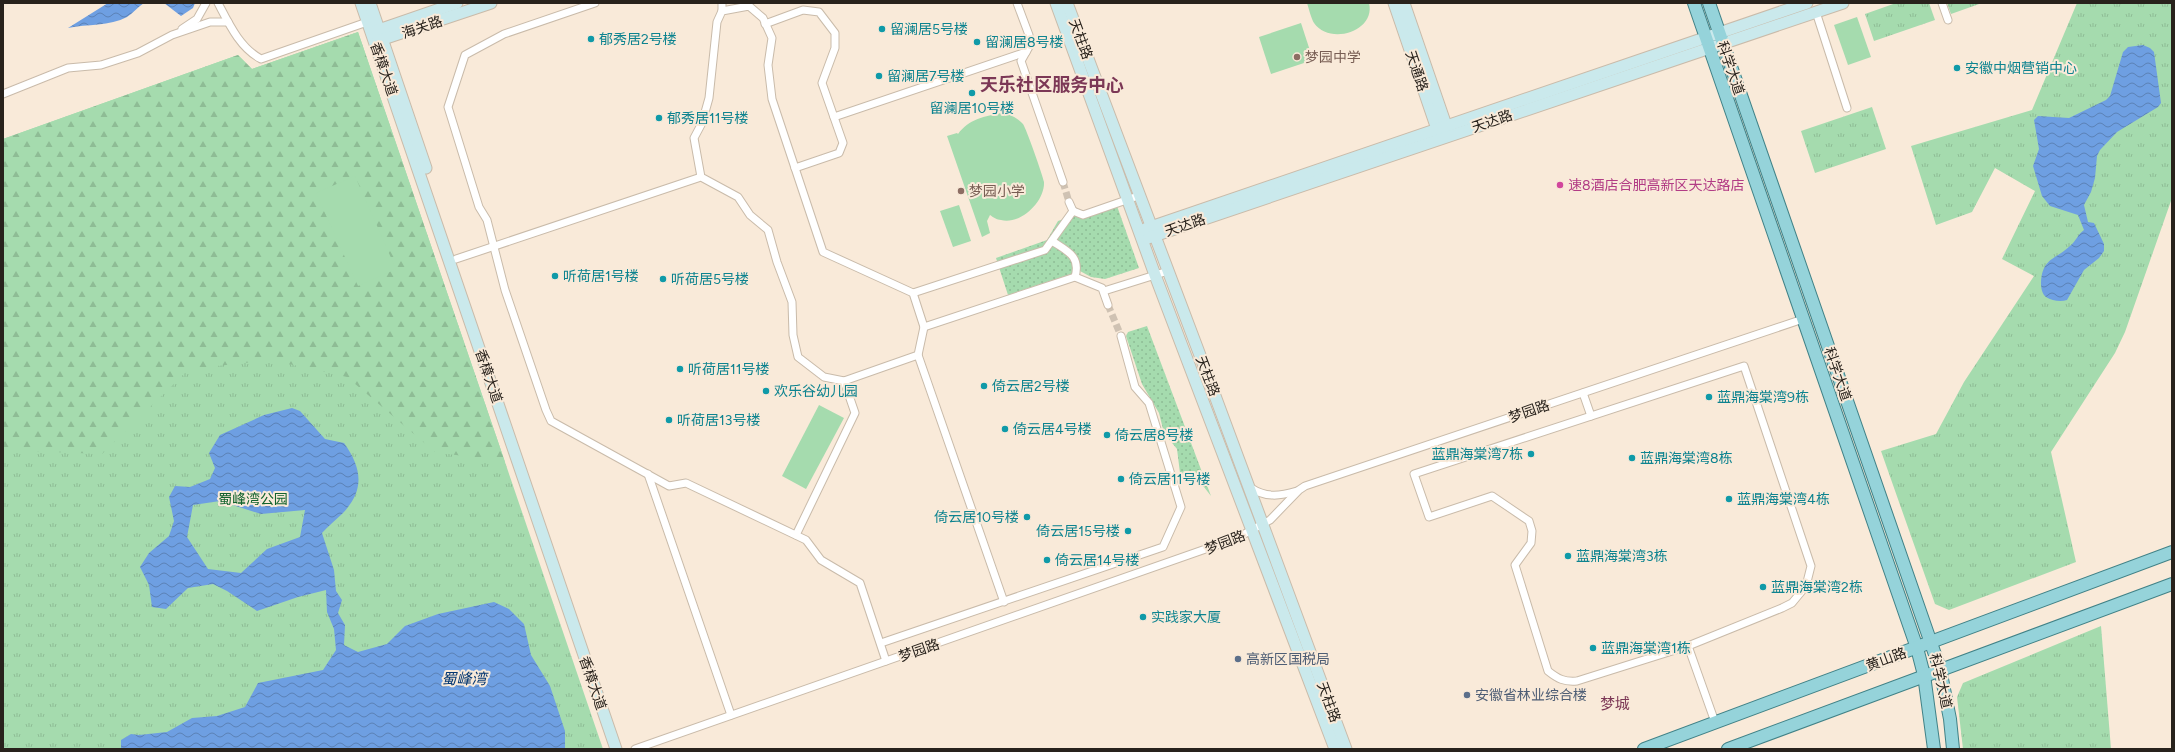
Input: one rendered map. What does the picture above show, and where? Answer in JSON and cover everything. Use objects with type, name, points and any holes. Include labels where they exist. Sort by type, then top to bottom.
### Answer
[{"type":"main road","name":"科学大道","points":[[1694,3],[1917,648],[1924,675],[1934,749]]},
{"type":"main road","name":"科学大道","points":[[1709,3],[1940,669],[1950,719],[1953,749]]},
{"type":"main road","name":"黄山路","points":[[1644,749],[2172,552]]},
{"type":"main road","name":"黄山路","points":[[1728,749],[1744,746],[1924,675],[2172,584]]},
{"type":"street","points":[[172,36],[197,19],[206,3]]},
{"type":"street","points":[[218,3],[228,22],[250,53],[261,59],[375,31]]},
{"type":"street","name":"香樟大道","points":[[361,3],[375,31],[456,259],[621,749]]},
{"type":"street","name":"香樟大道","points":[[370,3],[375,31],[616,749]]},
{"type":"street","name":"海关路","points":[[375,31],[457,3]]},
{"type":"street","name":"海关路","points":[[375,31],[491,3]]},
{"type":"street","points":[[595,3],[504,34],[465,55],[448,107],[479,207],[487,220],[505,290],[546,410],[551,421],[669,486],[686,483],[806,540],[821,560],[860,583],[886,661]]},
{"type":"street","points":[[701,177],[694,138],[702,123],[709,98],[717,22],[722,11],[722,3]]},
{"type":"street","points":[[1017,3],[1029,35],[1030,46],[1021,61],[1063,182]]},
{"type":"street","name":"天柱路","points":[[1056,3],[1155,275],[1335,749]]},
{"type":"street","name":"天柱路","points":[[1067,3],[1138,196],[1153,231],[1251,488],[1346,749]]},
{"type":"street","name":"天通路","points":[[1394,3],[1443,132]]},
{"type":"street","name":"天通路","points":[[1404,3],[1443,132]]},
{"type":"street","name":"天达路","points":[[1721,38],[1807,3]]},
{"type":"street","name":"天达路","points":[[1141,236],[1708,42],[1843,3]]},
{"type":"street","points":[[1942,3],[1948,20]]},
{"type":"street","points":[[722,11],[749,6],[763,18],[772,38],[768,65],[772,99],[823,252],[913,293],[1045,250],[1073,212]]},
{"type":"street","points":[[765,24],[802,6],[819,12],[835,33],[835,48],[822,83],[843,143],[839,153],[794,168]]},
{"type":"street","points":[[1816,12],[1847,108]]},
{"type":"street","points":[[3,94],[68,68],[100,65],[138,53],[172,36],[210,22],[228,22]]},
{"type":"street","points":[[834,117],[1026,52]]},
{"type":"street","points":[[456,259],[701,177],[738,197],[750,215],[768,230],[777,262],[792,302],[793,335],[798,357],[824,377],[844,381],[918,355]]},
{"type":"street","points":[[1073,212],[1083,215],[1138,196]]},
{"type":"street","points":[[1069,202],[1073,212]]},
{"type":"street","points":[[1052,241],[1071,254],[1076,260],[1078,267],[1075,277]]},
{"type":"street","points":[[1104,291],[1168,271]]},
{"type":"street","points":[[924,327],[1075,277],[1102,288],[1108,305]]},
{"type":"street","points":[[913,293],[924,327],[918,355],[1004,602]]},
{"type":"street","name":"梦园路","points":[[635,749],[1223,543],[1253,531],[1264,524],[1299,490],[1803,319]]},
{"type":"street","points":[[881,643],[1163,547],[1181,507],[1149,403],[1135,387],[1121,336]]},
{"type":"street","points":[[1744,366],[1811,566],[1810,577],[1806,586],[1792,603],[1688,646],[1577,680],[1568,682],[1559,680],[1548,671],[1514,565],[1531,543],[1532,531],[1529,521],[1492,496],[1429,518],[1414,474],[1744,366]]},
{"type":"street","points":[[796,535],[856,413],[844,381]]},
{"type":"street","points":[[1583,393],[1591,416]]},
{"type":"street","points":[[648,474],[731,716]]},
{"type":"street","points":[[1251,488],[1267,496],[1283,495],[1299,490]]},
{"type":"street","points":[[1688,646],[1715,722]]},
{"type":"green space","points":[[1307,3],[1369,3],[1369,13],[1366,21],[1359,28],[1350,32],[1330,34],[1321,30],[1314,23]]},
{"type":"green space","points":[[1896,3],[1929,3],[1935,20],[1874,41],[1865,14]]},
{"type":"green space","points":[[1947,3],[1982,3],[1951,14]]},
{"type":"green space","points":[[2077,3],[2172,3],[2172,198],[2125,332],[2115,353],[2051,452],[2076,562],[1949,610],[1935,604],[1881,451],[1936,434],[1964,382],[2034,276],[2002,259],[2035,191],[1995,168],[1972,212],[1936,225],[1911,146],[2032,110]]},
{"type":"green space","points":[[1857,17],[1871,57],[1848,65],[1834,25]]},
{"type":"green space","points":[[1301,23],[1313,60],[1271,74],[1259,37]]},
{"type":"green space","name":"蜀峰湾公园","points":[[358,32],[603,749],[3,749],[3,139],[238,55],[252,69]]},
{"type":"green space","points":[[358,32],[505,462],[435,452],[347,377],[271,360],[189,369],[102,454],[3,450],[3,139],[238,55],[252,69]]},
{"type":"green space","points":[[1872,107],[1886,149],[1815,173],[1801,131]]},
{"type":"green space","points":[[1002,113],[1008,114],[1023,124],[1043,178],[1043,189],[1041,197],[1036,204],[1024,215],[1016,219],[1009,221],[1000,220],[990,215],[987,221],[990,233],[982,237],[947,136],[958,134],[967,125],[978,119]]},
{"type":"green space","points":[[355,176],[396,269],[358,286],[316,193]]},
{"type":"green space","points":[[959,205],[971,241],[953,247],[940,211]]},
{"type":"green space","points":[[1105,205],[1117,206],[1139,268],[1105,279],[1091,277],[1080,271],[1008,295],[996,258],[1047,240],[1058,221]]},
{"type":"green space","points":[[1147,326],[1211,496],[1204,487],[1180,473],[1177,449],[1164,433],[1159,413],[1142,384],[1126,336],[1128,332]]},
{"type":"green space","points":[[819,405],[844,418],[806,489],[782,476]]},
{"type":"green space","points":[[2101,626],[2111,749],[1963,749],[1957,697],[1963,683]]},
{"type":"water","points":[[108,3],[144,3],[127,17],[120,20],[68,28]]},
{"type":"water","points":[[164,3],[195,3],[193,8],[181,16]]},
{"type":"water","points":[[2143,45],[2150,48],[2154,52],[2161,103],[2158,107],[2117,132],[2100,150],[2097,156],[2095,178],[2091,192],[2084,205],[2088,222],[2094,223],[2104,244],[2104,251],[2099,258],[2084,270],[2067,300],[2059,301],[2051,299],[2045,296],[2042,289],[2041,283],[2044,269],[2050,260],[2072,244],[2084,230],[2078,215],[2050,206],[2042,196],[2033,166],[2039,149],[2034,120],[2038,116],[2069,118],[2106,100],[2110,96],[2123,52],[2128,47]]},
{"type":"water","name":"蜀峰湾","points":[[292,408],[300,411],[325,439],[344,443],[355,461],[358,487],[355,496],[343,513],[322,533],[334,570],[336,591],[342,600],[338,613],[345,625],[344,645],[358,652],[387,644],[405,626],[438,614],[494,602],[509,609],[524,624],[531,655],[550,686],[565,731],[565,749],[121,749],[121,740],[131,734],[139,735],[167,732],[192,718],[217,716],[245,707],[258,683],[323,670],[336,650],[334,629],[327,612],[326,590],[298,597],[257,611],[227,591],[213,584],[188,588],[166,609],[152,607],[149,585],[140,567],[149,553],[169,536],[174,521],[169,497],[175,486],[190,487],[210,479],[215,468],[209,453],[220,435],[264,415]],"holes":[[[220,501],[261,514],[305,510],[300,537],[267,549],[241,573],[208,569],[187,537],[193,505]]]},
{"type":"tunnel","points":[[1063,182],[1069,202]]},
{"type":"tunnel","points":[[1108,305],[1121,336]]},
{"type":"place","name":"留澜居5号楼","points":[[882,29]]},
{"type":"place","name":"郁秀居2号楼","points":[[591,39]]},
{"type":"place","name":"留澜居8号楼","points":[[977,42]]},
{"type":"place","name":"梦园中学","points":[[1297,57]]},
{"type":"place","name":"安徽中烟营销中心","points":[[1957,68]]},
{"type":"place","name":"留澜居7号楼","points":[[879,76]]},
{"type":"place","name":"留澜居10号楼","points":[[972,93]]},
{"type":"place","name":"郁秀居11号楼","points":[[659,118]]},
{"type":"place","name":"速8酒店合肥高新区天达路店","points":[[1560,185]]},
{"type":"place","name":"梦园小学","points":[[961,191]]},
{"type":"place","name":"听荷居1号楼","points":[[555,276]]},
{"type":"place","name":"听荷居5号楼","points":[[663,279]]},
{"type":"place","name":"听荷居11号楼","points":[[680,369]]},
{"type":"place","name":"倚云居2号楼","points":[[984,386]]},
{"type":"place","name":"欢乐谷幼儿园","points":[[766,391]]},
{"type":"place","name":"蓝鼎海棠湾9栋","points":[[1709,397]]},
{"type":"place","name":"听荷居13号楼","points":[[669,420]]},
{"type":"place","name":"倚云居4号楼","points":[[1005,429]]},
{"type":"place","name":"倚云居8号楼","points":[[1107,435]]},
{"type":"place","name":"蓝鼎海棠湾7栋","points":[[1531,454]]},
{"type":"place","name":"蓝鼎海棠湾8栋","points":[[1632,458]]},
{"type":"place","name":"倚云居11号楼","points":[[1121,479]]},
{"type":"place","name":"蓝鼎海棠湾4栋","points":[[1729,499]]},
{"type":"place","name":"倚云居10号楼","points":[[1027,517]]},
{"type":"place","name":"倚云居15号楼","points":[[1128,531]]},
{"type":"place","name":"蓝鼎海棠湾3栋","points":[[1568,556]]},
{"type":"place","name":"倚云居14号楼","points":[[1047,560]]},
{"type":"place","name":"蓝鼎海棠湾2栋","points":[[1763,587]]},
{"type":"place","name":"实践家大厦","points":[[1143,617]]},
{"type":"place","name":"蓝鼎海棠湾1栋","points":[[1593,648]]},
{"type":"place","name":"高新区国税局","points":[[1238,659]]},
{"type":"place","name":"安徽省林业综合楼","points":[[1467,695]]},
{"type":"district","name":"天乐社区服务中心","points":[[1052,85]]},
{"type":"district","name":"梦城","points":[[1615,704]]}]
